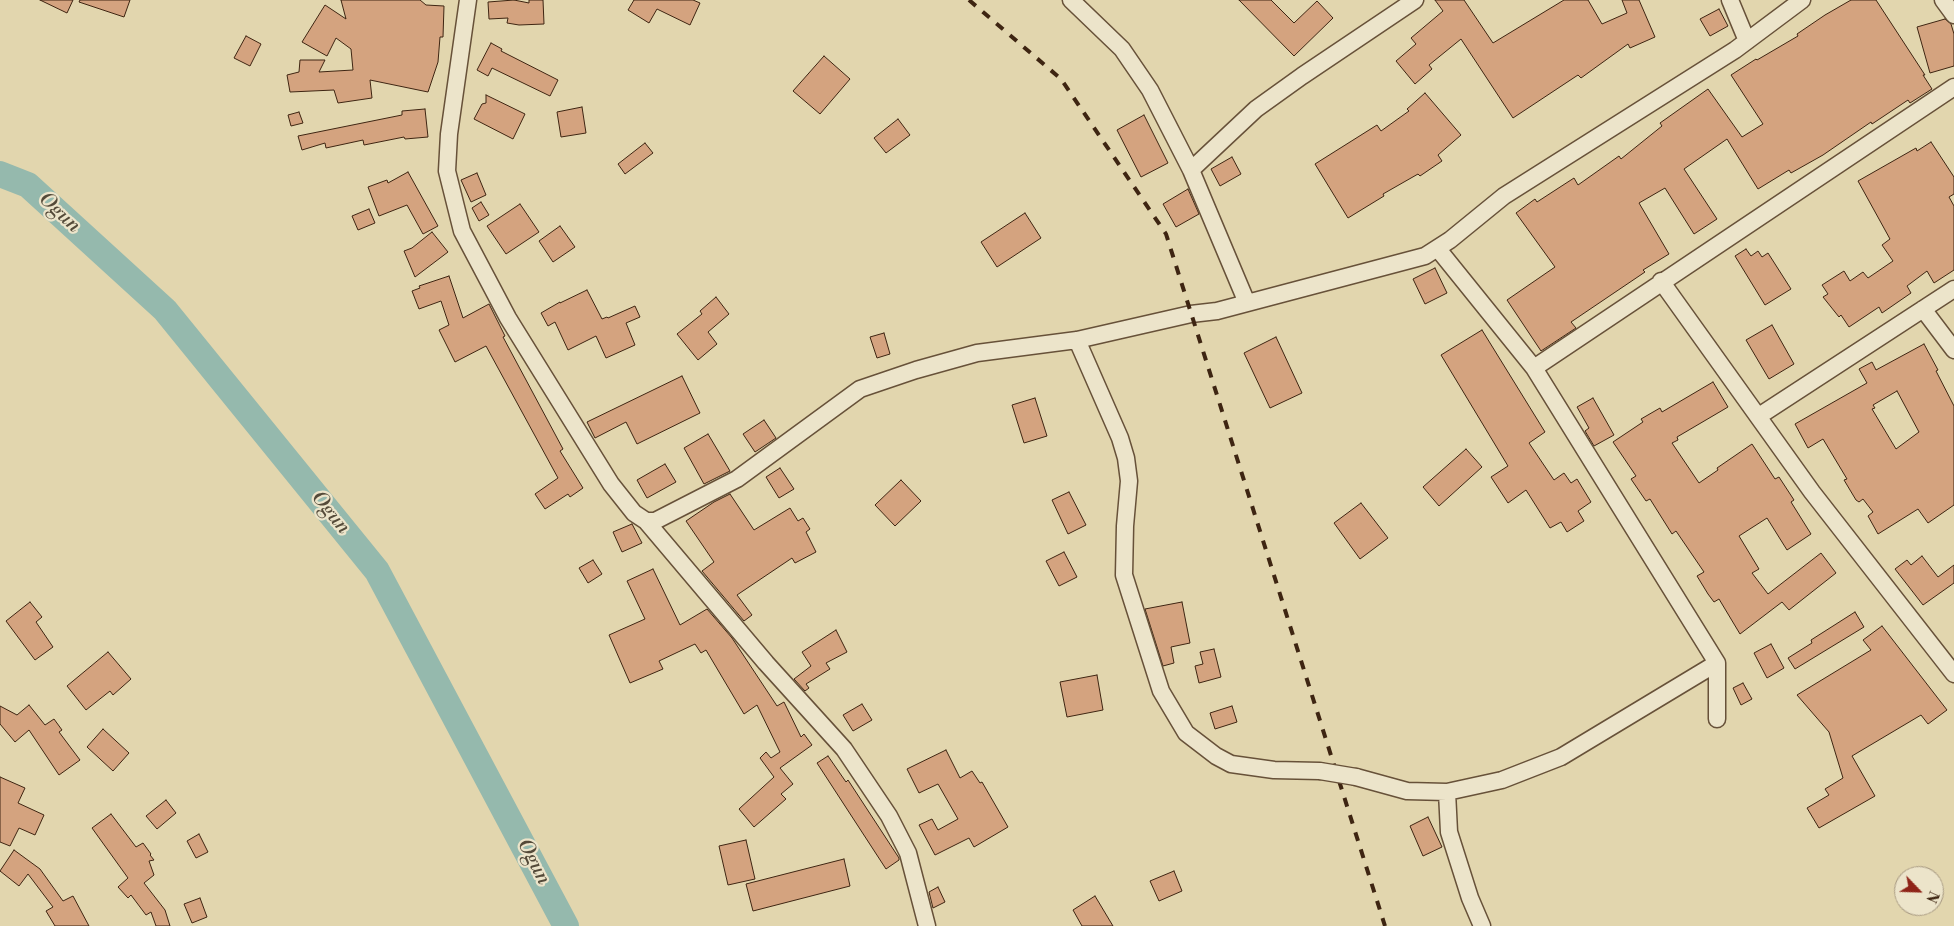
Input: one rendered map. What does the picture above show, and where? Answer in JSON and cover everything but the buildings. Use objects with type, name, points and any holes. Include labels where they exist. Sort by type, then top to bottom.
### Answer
[{"type":"street","points":[[468,0],[449,134],[447,171],[462,232],[508,318],[611,484],[634,513],[646,521],[766,663],[844,749],[889,816],[908,853],[927,926]]},
{"type":"street","points":[[1071,0],[1122,49],[1150,90],[1191,170],[1247,303]]},
{"type":"street","points":[[1191,170],[1256,109],[1415,0]]},
{"type":"street","points":[[1730,0],[1747,41]]},
{"type":"street","points":[[646,521],[655,521],[737,479],[860,389],[916,370],[977,353],[1077,340],[1191,314],[1217,311],[1425,256],[1438,249],[1504,196],[1747,41],[1802,0]]},
{"type":"street","points":[[1943,0],[1954,14]]},
{"type":"street","points":[[1534,368],[1661,281],[1954,87]]},
{"type":"street","points":[[1438,249],[1534,368],[1717,663],[1717,719]]},
{"type":"street","points":[[1661,281],[1812,492],[1954,674]]},
{"type":"street","points":[[1759,416],[1954,289]]},
{"type":"street","points":[[1923,309],[1954,350]]},
{"type":"street","points":[[1077,340],[1120,438],[1126,458],[1129,481],[1125,526],[1124,575],[1162,691],[1186,733],[1216,756],[1231,764],[1274,770],[1320,772],[1356,777],[1407,791],[1447,792],[1502,780],[1561,757],[1717,663]]},
{"type":"street","points":[[1447,792],[1449,832],[1470,898],[1482,926]]},
{"type":"waterway","name":"Ogun","points":[[0,174],[28,185],[165,310],[377,571],[566,926]]},
{"type":"railway","points":[[969,0],[1061,79],[1166,234],[1385,926]]}]
